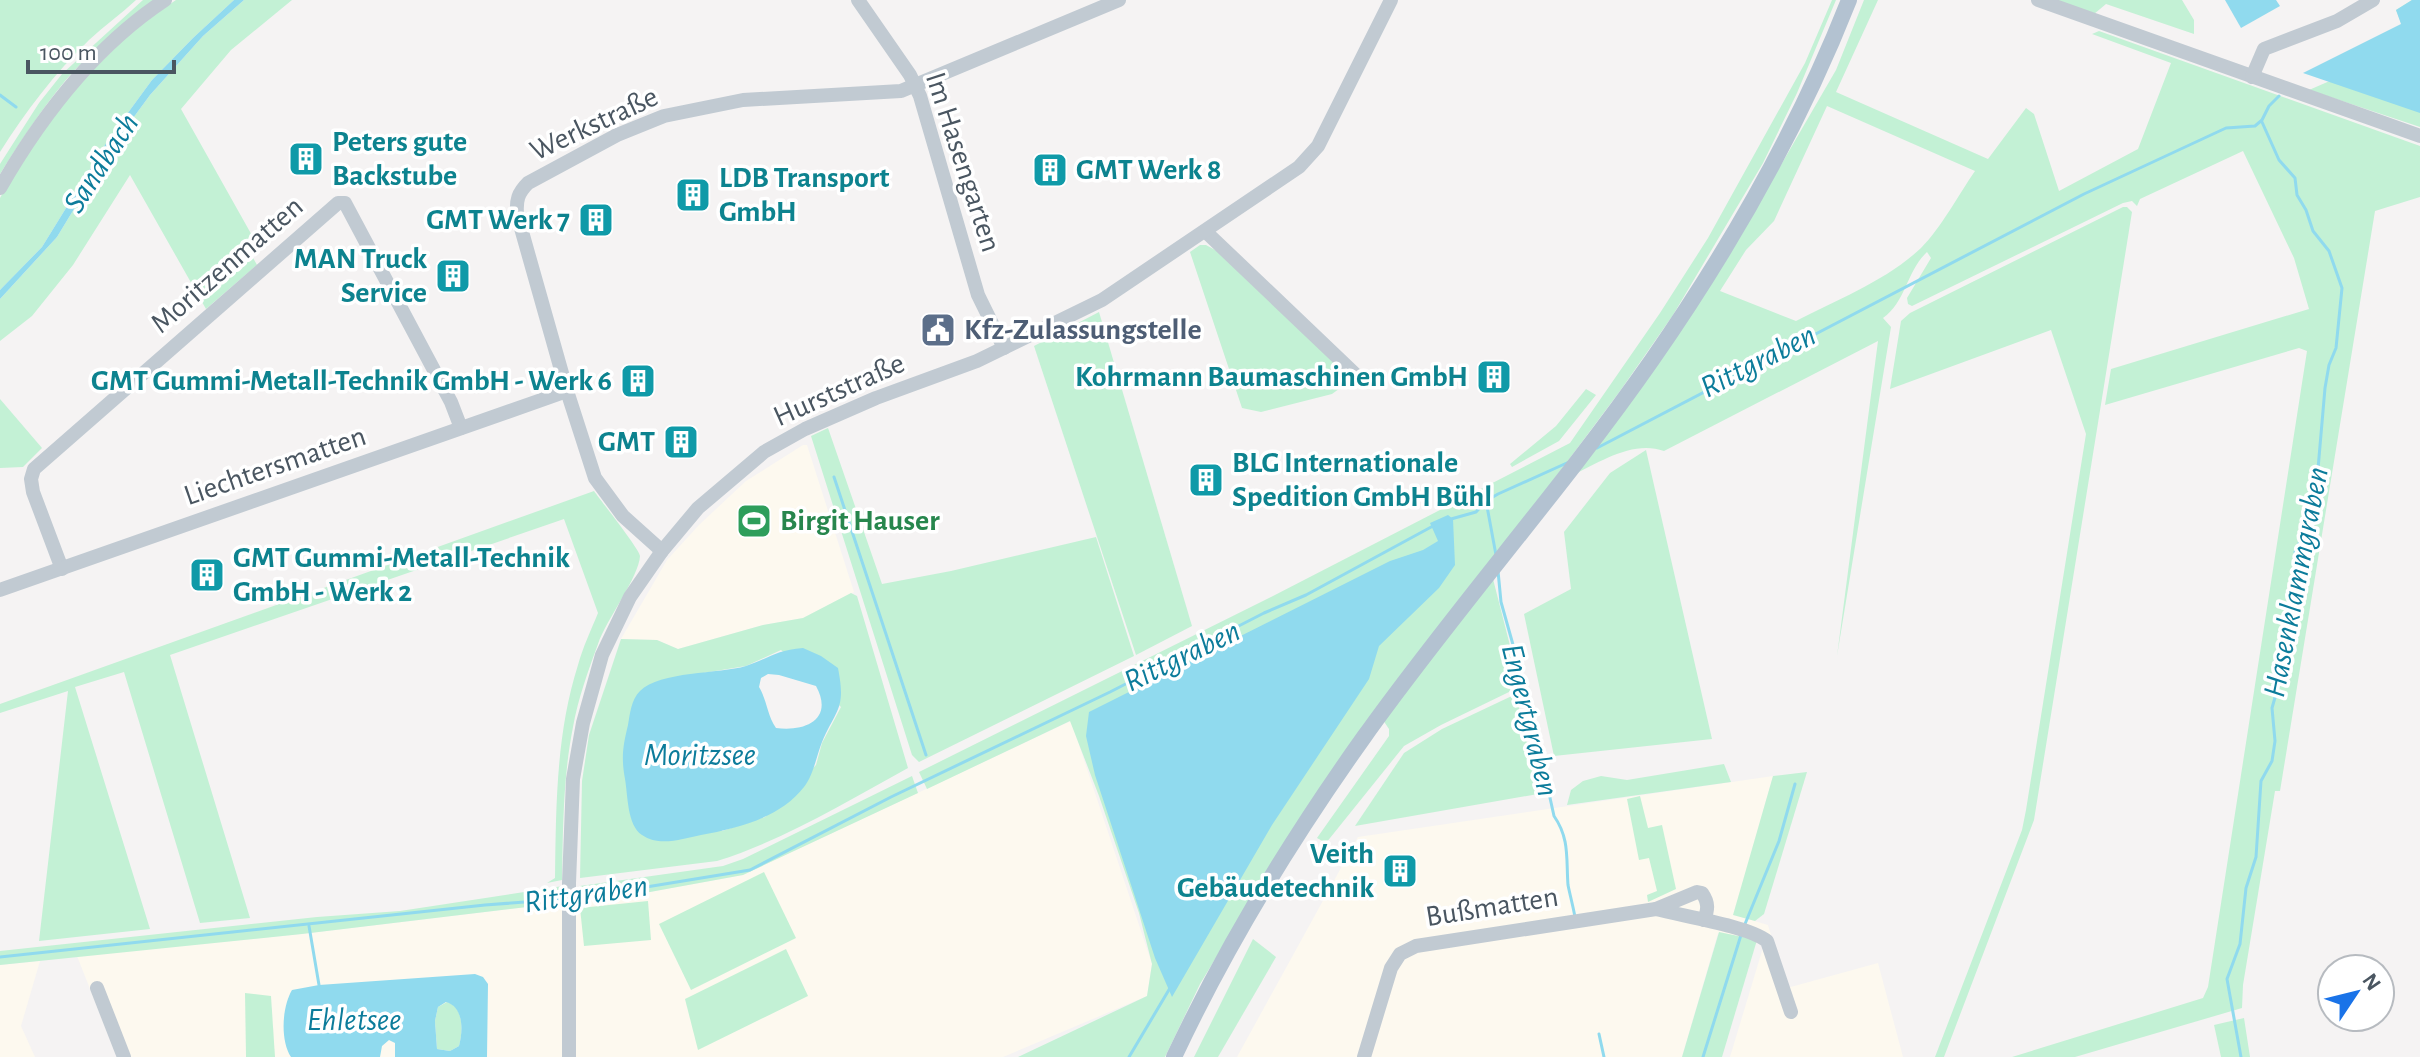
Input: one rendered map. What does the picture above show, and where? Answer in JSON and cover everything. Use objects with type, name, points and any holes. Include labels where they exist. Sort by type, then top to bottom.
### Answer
[{"type":"main road","points":[[1174,1057],[1223,961],[1301,828],[1366,735],[1604,425],[1713,266],[1765,177],[1815,78],[1849,0]]},
{"type":"street","points":[[0,188],[43,120],[85,69],[116,39],[165,0]]},
{"type":"street","name":"Im Hasengarten","points":[[858,0],[915,86],[978,295],[1004,348]]},
{"type":"street","name":"Hurststraße","points":[[569,1057],[573,779],[583,723],[602,655],[630,597],[662,551],[698,508],[764,452],[854,407],[977,361],[1102,300],[1299,167],[1318,146],[1391,0]]},
{"type":"street","points":[[2038,0],[2420,136]]},
{"type":"street","points":[[2252,77],[2264,49],[2337,21],[2373,0]]},
{"type":"street","name":"Werkstraße","points":[[662,551],[623,516],[595,478],[517,214],[516,200],[528,183],[583,152],[664,116],[743,100],[901,91],[1110,2]]},
{"type":"street","name":"Moritzenmatten","points":[[62,569],[33,492],[31,479],[34,469],[338,203],[345,203],[451,402],[461,428]]},
{"type":"street","points":[[1206,232],[1355,374]]},
{"type":"street","name":"Liechtersmatten","points":[[0,590],[567,391]]},
{"type":"street","name":"Bußmatten","points":[[1364,1057],[1391,968],[1400,954],[1425,944],[1656,909],[1689,894],[1702,893],[1708,909],[1704,920]]},
{"type":"street","name":"Bußmatten","points":[[1656,909],[1739,929],[1767,941],[1791,1012]]},
{"type":"street","points":[[97,988],[124,1057]]},
{"type":"shaded area","points":[[807,445],[854,592],[803,618],[763,625],[678,649],[657,640],[621,639],[667,560],[699,525],[746,481]]},
{"type":"shaded area","points":[[1071,721],[1152,964],[1147,996],[1003,1057],[117,1057],[77,956],[302,934],[650,892],[743,875]]},
{"type":"shaded area","points":[[1773,776],[1734,915],[1768,925],[1787,988],[1878,963],[1903,1057],[1730,1057],[1765,941],[1718,933],[1682,1057],[1237,1057],[1358,837]]},
{"type":"shaded area","points":[[40,961],[21,1026],[35,1057],[0,1057],[0,965]]},
{"type":"green space","points":[[0,0],[136,0],[64,66],[0,152]]},
{"type":"green space","points":[[143,0],[154,0],[75,70],[39,115],[0,174],[0,164],[39,103],[62,74]]},
{"type":"green space","points":[[176,0],[234,0],[152,80],[108,140],[42,247],[0,290],[0,198],[11,178],[70,93],[135,28]]},
{"type":"green space","points":[[244,0],[292,0],[231,50],[181,109],[254,239],[246,245],[257,265],[206,309],[130,175],[73,265],[32,316],[0,341],[0,299],[57,237],[111,148],[150,95],[203,36]]},
{"type":"green space","points":[[1832,0],[1836,0],[1797,93],[1763,163],[1673,315],[1620,391],[1300,819],[1200,984],[1165,1057],[1018,1057],[1147,996],[1152,964],[1139,913],[1099,796],[1070,721],[927,789],[919,772],[1273,596],[1570,443],[1708,238],[1805,63]]},
{"type":"green space","points":[[1864,0],[1878,0],[1836,92],[1988,159],[2026,108],[2034,114],[2059,191],[2138,149],[2171,63],[2092,34],[2099,31],[2420,146],[2420,197],[2375,211],[2280,791],[2275,791],[2243,985],[2242,1008],[2075,1057],[2012,1057],[2203,998],[2208,987],[2307,351],[2299,348],[2105,405],[2111,369],[2309,309],[2294,258],[2243,151],[2140,199],[2137,206],[2132,201],[2123,203],[1912,306],[1907,298],[1931,258],[1927,252],[1920,260],[1897,304],[1883,318],[1891,327],[1837,656],[1878,341],[1664,451],[1652,448],[1629,450],[1573,475],[1749,220],[1836,70]],"holes":[[[1827,106],[1975,171],[1936,231],[1907,260],[1861,289],[1796,321],[1720,291],[1746,250],[1774,221]]]},
{"type":"green space","points":[[2056,0],[2182,0],[2194,20],[2194,34],[2106,4],[2094,14]]},
{"type":"green space","points":[[2412,0],[2420,0],[2420,127],[2309,90],[2348,73],[2402,25],[2396,10]]},
{"type":"green space","points":[[2123,207],[2132,212],[2034,820],[1944,1057],[1935,1057],[2022,830],[2086,434],[2051,330],[1890,389],[1901,321],[1910,313]]},
{"type":"green space","points":[[1200,245],[1217,251],[1350,381],[1332,394],[1261,412],[1242,408],[1190,252]]},
{"type":"green space","points":[[1099,312],[1192,626],[1136,655],[1034,346]]},
{"type":"green space","points":[[1586,389],[1596,395],[1559,441],[1512,467],[1510,464],[1556,426]]},
{"type":"green space","points":[[0,399],[42,448],[23,467],[0,468]]},
{"type":"green space","points":[[828,428],[882,584],[1096,537],[1134,656],[919,762],[912,755],[811,436]]},
{"type":"green space","points":[[1646,450],[1712,739],[1554,756],[1524,614],[1571,589],[1564,532],[1610,473]]},
{"type":"green space","points":[[594,491],[640,556],[634,575],[602,634],[578,706],[565,784],[562,880],[547,883],[555,878],[561,744],[578,665],[598,613],[564,519],[170,655],[250,918],[200,923],[124,672],[75,687],[150,929],[39,941],[68,691],[0,713],[0,704]]},
{"type":"green space","points":[[1493,579],[1518,677],[1509,692],[1404,746],[1326,843],[1317,838],[1389,736],[1389,729],[1383,720]]},
{"type":"green space","points":[[851,593],[857,596],[908,768],[791,831],[717,861],[580,878],[582,781],[589,735],[621,639],[657,640],[678,649],[763,625],[803,618]],"holes":[[[781,650],[841,707],[822,743],[816,765],[765,817],[722,831],[666,679],[746,666]]]},
{"type":"green space","points":[[1516,694],[1538,794],[1355,826],[1404,753],[1442,729]]},
{"type":"green space","points":[[1724,764],[1731,782],[1567,805],[1571,790],[1583,781],[1601,776],[1627,780]]},
{"type":"green space","points":[[1807,772],[1764,914],[1755,921],[1733,915],[1773,776]]},
{"type":"green space","points":[[912,776],[918,793],[743,875],[650,892],[580,900],[580,886],[723,866],[743,859]]},
{"type":"green space","points":[[1640,796],[1648,828],[1662,825],[1676,889],[1648,902],[1647,895],[1657,891],[1649,858],[1639,860],[1627,799]]},
{"type":"green space","points":[[764,872],[796,938],[691,990],[659,924]]},
{"type":"green space","points":[[563,886],[561,903],[0,965],[0,951],[400,911]]},
{"type":"green space","points":[[648,901],[651,940],[584,946],[580,908]]},
{"type":"green space","points":[[1719,932],[1757,940],[1722,1057],[1682,1057]]},
{"type":"green space","points":[[1253,939],[1276,957],[1218,1057],[1194,1057]]},
{"type":"green space","points":[[786,949],[808,996],[698,1050],[685,999]]},
{"type":"green space","points":[[245,993],[271,996],[275,1057],[246,1057]]},
{"type":"green space","points":[[447,1002],[457,1009],[461,1027],[459,1046],[450,1051],[437,1049],[435,1021],[438,1007]]},
{"type":"green space","points":[[2244,1018],[2250,1057],[2221,1057],[2214,1025]]},
{"type":"water","name":"Sandbach","points":[[234,0],[244,0],[203,36],[150,95],[111,148],[57,237],[0,299],[0,290],[42,247],[108,140],[152,80]]},
{"type":"water","points":[[2225,0],[2276,0],[2280,6],[2241,28]]},
{"type":"water","points":[[2412,0],[2420,0],[2420,113],[2303,73],[2401,24],[2396,10]]},
{"type":"water","points":[[1448,515],[1453,519],[1455,565],[1439,588],[1379,646],[1369,679],[1272,825],[1172,997],[1155,958],[1095,775],[1086,736],[1089,712],[1390,561],[1423,550],[1438,541],[1430,523]]},
{"type":"water","name":"Moritzsee","points":[[803,648],[838,668],[841,692],[839,708],[804,787],[783,807],[744,825],[671,841],[656,841],[642,835],[631,817],[623,764],[630,712],[640,691],[675,676],[735,669]],"holes":[[[768,674],[816,686],[822,707],[814,721],[797,728],[776,728],[759,687],[761,678]]]},
{"type":"water","name":"Ehletsee","points":[[475,974],[483,977],[488,984],[487,1057],[395,1057],[395,1043],[389,1040],[382,1046],[380,1057],[291,1057],[284,1033],[284,1014],[289,997],[292,990],[319,985]],"holes":[[[446,1002],[452,1005],[461,1020],[459,1046],[450,1051],[437,1049],[435,1021],[438,1007]]]},
{"type":"waterway","points":[[0,95],[16,107]]},
{"type":"waterway","name":"Rittgraben","points":[[1597,448],[2084,194],[2226,128],[2255,126],[2279,96]]},
{"type":"waterway","name":"Hasenklammgraben","points":[[2241,1057],[2227,979],[2240,944],[2246,888],[2256,857],[2261,781],[2272,761],[2275,741],[2272,708],[2284,666],[2291,591],[2299,572],[2295,552],[2304,533],[2309,493],[2318,469],[2325,388],[2336,348],[2342,288],[2329,251],[2313,231],[2297,195],[2295,178],[2279,160],[2262,122]]},
{"type":"waterway","name":"Rittgraben","points":[[1451,519],[1476,512],[1498,494],[1569,462]]},
{"type":"waterway","points":[[834,477],[926,755]]},
{"type":"waterway","name":"Engertgraben","points":[[1486,501],[1496,555]]},
{"type":"waterway","name":"Rittgraben","points":[[573,899],[750,870],[891,797],[1306,595],[1433,526]]},
{"type":"waterway","name":"Engertgraben","points":[[1498,571],[1501,602],[1528,698],[1554,816],[1565,841],[1568,885],[1575,917]]},
{"type":"waterway","points":[[1745,924],[1779,841],[1795,784]]},
{"type":"waterway","name":"Rittgraben","points":[[0,957],[565,899]]},
{"type":"waterway","points":[[309,926],[319,985]]},
{"type":"waterway","points":[[1703,1057],[1741,935]]},
{"type":"waterway","points":[[1129,1057],[1170,988]]},
{"type":"waterway","name":"Engertgraben","points":[[1599,1034],[1604,1057]]},
{"type":"place","name":"Peters gute Backstube","points":[[306,159]]},
{"type":"place","name":"GMT Werk 8","points":[[1050,170]]},
{"type":"place","name":"LDB Transport GmbH","points":[[693,195]]},
{"type":"place","name":"GMT Werk 7","points":[[596,220]]},
{"type":"place","name":"MAN Truck Service","points":[[453,276]]},
{"type":"place","name":"Kfz-Zulassungstelle","points":[[938,330]]},
{"type":"place","name":"Kohrmann Baumaschinen GmbH","points":[[1494,377]]},
{"type":"place","name":"GMT Gummi-Metall-Technik GmbH - Werk 6","points":[[638,381]]},
{"type":"place","name":"GMT","points":[[681,442]]},
{"type":"place","name":"BLG Internationale Spedition GmbH Bühl","points":[[1206,480]]},
{"type":"place","name":"Birgit Hauser","points":[[754,521]]},
{"type":"place","name":"GMT Gummi-Metall-Technik GmbH - Werk 2","points":[[207,575]]},
{"type":"place","name":"Veith Gebäudetechnik","points":[[1400,871]]}]
